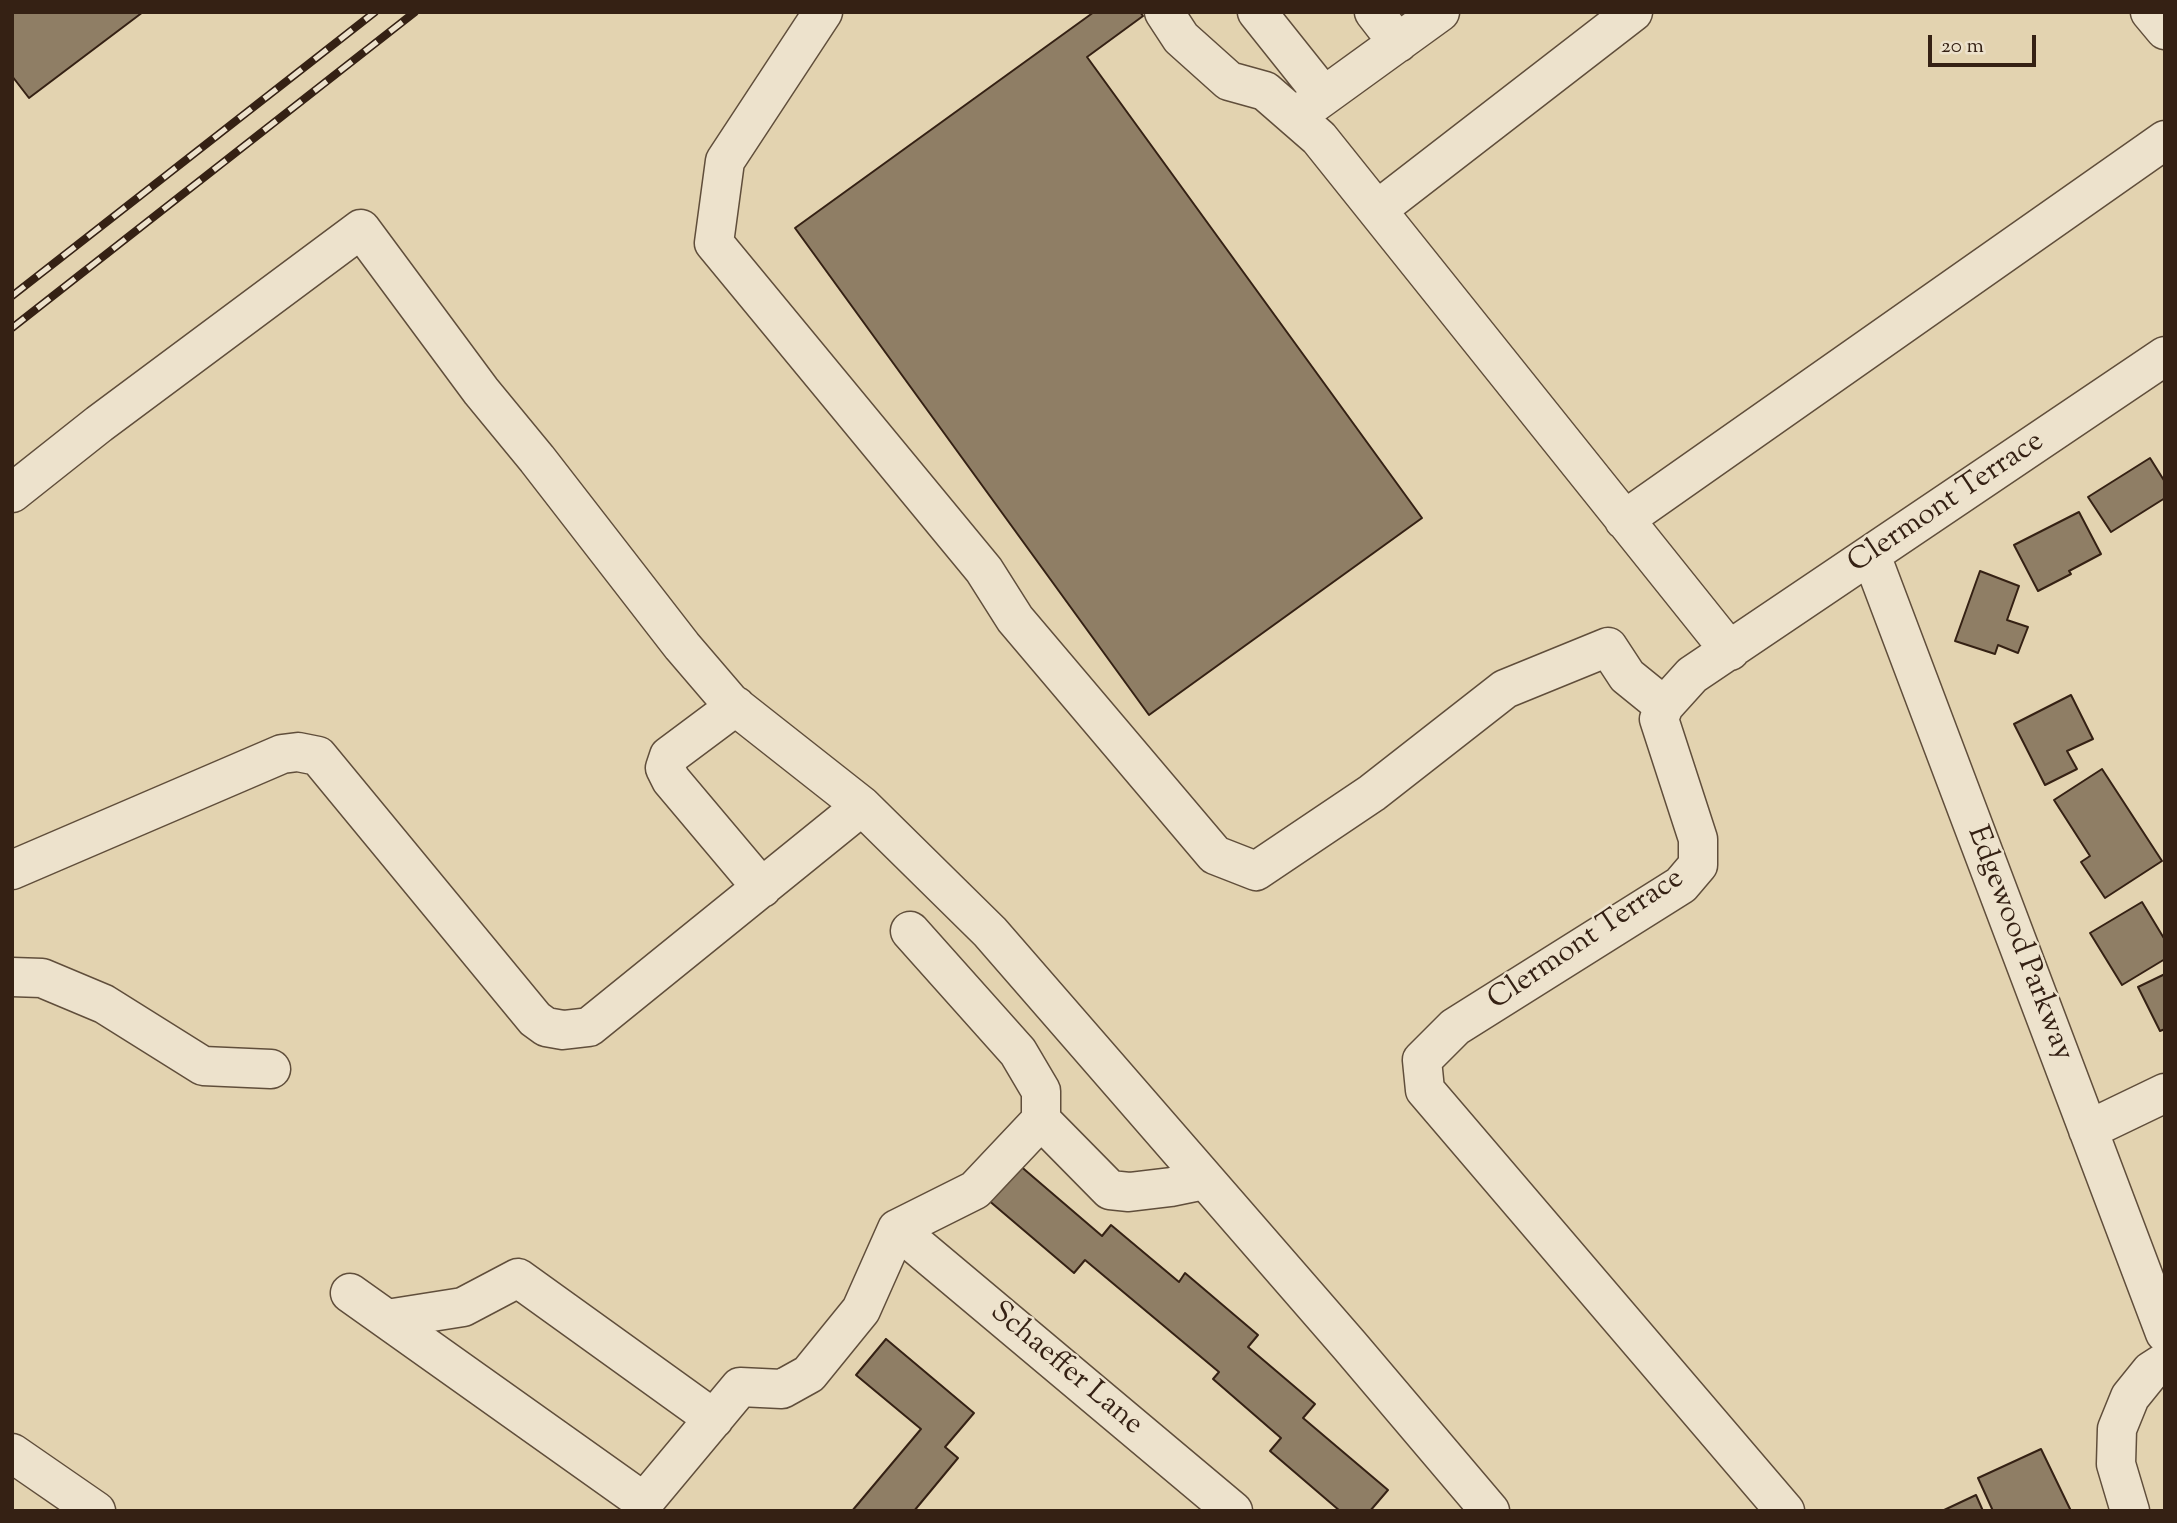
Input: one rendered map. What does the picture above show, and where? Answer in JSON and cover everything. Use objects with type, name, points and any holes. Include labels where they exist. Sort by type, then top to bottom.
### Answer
[{"type":"street","points":[[823,12],[725,161],[714,243],[984,570],[1015,619],[1215,855],[1256,871],[1373,793],[1505,689],[1608,647],[1627,676],[1664,706]]},
{"type":"street","points":[[1164,12],[1181,38],[1229,81],[1309,106]]},
{"type":"street","points":[[1257,12],[1309,106],[1319,138],[1730,651]]},
{"type":"street","points":[[1374,12],[1398,43]]},
{"type":"street","points":[[1309,106],[1440,12]]},
{"type":"street","points":[[1377,210],[1633,12]]},
{"type":"street","points":[[2150,12],[2165,30]]},
{"type":"street","points":[[1624,520],[2165,140]]},
{"type":"street","points":[[12,493],[99,424],[361,229],[481,391],[682,646],[730,702],[862,806],[990,932],[1490,1511]]},
{"type":"street","name":"Clermont Terrace","points":[[1785,1511],[1425,1090],[1422,1060],[1455,1027],[1681,885],[1698,865],[1698,839],[1658,719],[1664,706],[1692,675],[2165,356]]},
{"type":"street","name":"Edgewood Parkway","points":[[1871,555],[2165,1333]]},
{"type":"street","points":[[736,706],[669,756],[665,768],[671,780],[762,888]]},
{"type":"street","points":[[12,870],[282,754],[298,752],[318,756],[535,1019],[546,1027],[563,1030],[589,1027],[862,806]]},
{"type":"street","points":[[350,1293],[645,1502],[740,1387],[782,1389],[809,1374],[861,1310],[897,1230],[975,1190],[1041,1120],[1041,1091],[1018,1052],[910,931]]},
{"type":"street","points":[[12,977],[42,978],[104,1004],[203,1066],[271,1069]]},
{"type":"street","points":[[2088,1130],[2165,1093]]},
{"type":"street","points":[[1041,1120],[1110,1190],[1129,1192],[1205,1180]]},
{"type":"street","name":"Schaeffer Lane","points":[[897,1230],[1233,1511]]},
{"type":"street","points":[[387,1319],[463,1307],[518,1278],[714,1419]]},
{"type":"street","points":[[2130,1511],[2116,1464],[2117,1429],[2130,1398],[2151,1371],[2165,1362]]},
{"type":"street","points":[[12,1453],[96,1511]]},
{"type":"building","points":[[12,12],[143,12],[29,98],[12,76]]},
{"type":"building","points":[[1094,12],[1140,12],[1143,16],[1087,57],[1422,518],[1149,715],[795,228]]},
{"type":"building","points":[[2150,458],[2165,482],[2165,498],[2111,532],[2088,497]]},
{"type":"building","points":[[2079,512],[2101,554],[2038,591],[2014,545]]},
{"type":"building","points":[[1980,571],[2019,586],[2007,620],[2028,627],[2018,653],[1998,645],[1995,654],[1955,641]]},
{"type":"building","points":[[2071,695],[2093,739],[2067,751],[2077,769],[2045,785],[2014,724]]},
{"type":"building","points":[[2102,769],[2162,861],[2105,898],[2081,862],[2090,856],[2054,800]]},
{"type":"building","points":[[2142,902],[2165,940],[2165,959],[2122,985],[2090,933]]},
{"type":"building","points":[[2165,974],[2165,1029],[2160,1031],[2138,987]]},
{"type":"building","points":[[1018,1164],[1102,1236],[1111,1225],[1179,1282],[1185,1273],[1258,1335],[1248,1347],[1315,1404],[1303,1418],[1388,1490],[1370,1511],[1340,1511],[1270,1451],[1281,1438],[1213,1379],[1219,1372],[1085,1260],[1074,1273],[987,1199]]},
{"type":"building","points":[[886,1339],[974,1413],[945,1447],[958,1458],[914,1511],[852,1511],[921,1429],[856,1375]]},
{"type":"building","points":[[2041,1449],[2071,1511],[1993,1511],[1978,1478]]},
{"type":"building","points":[[1976,1495],[1983,1511],[1942,1511]]},
{"type":"railway","points":[[12,296],[375,12]]},
{"type":"railway","points":[[12,328],[415,12]]}]
